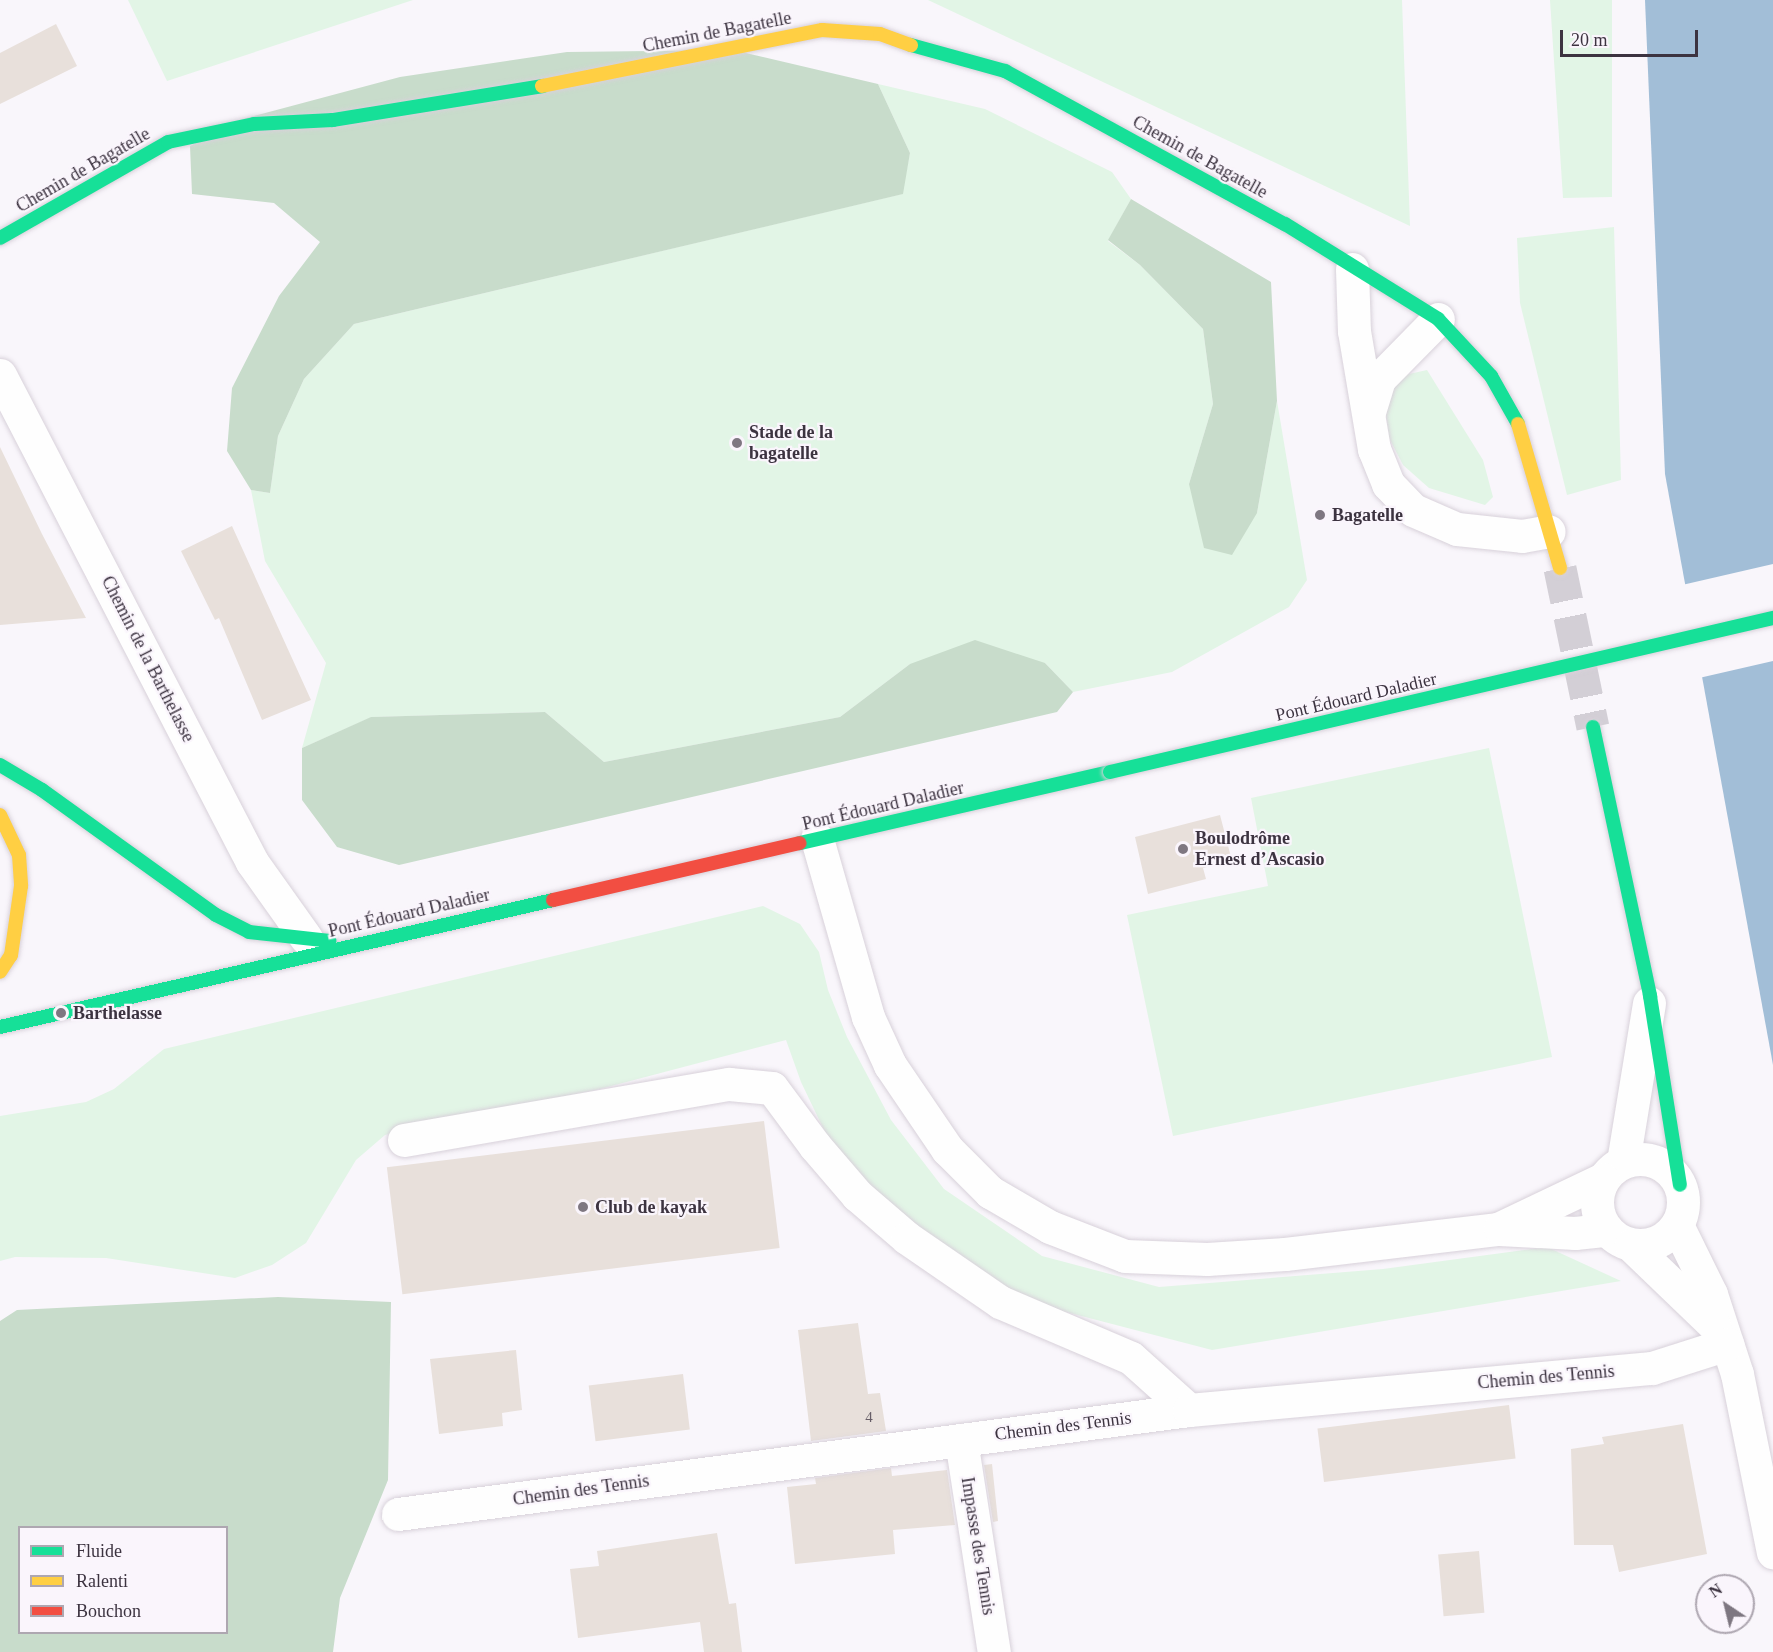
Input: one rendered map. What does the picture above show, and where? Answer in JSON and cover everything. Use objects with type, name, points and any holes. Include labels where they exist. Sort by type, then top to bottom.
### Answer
[{"type":"main road","name":"Chemin de Bagatelle","points":[[0,238],[168,142],[254,124],[333,120],[529,89],[822,30],[880,34],[941,56],[1005,71],[1285,224],[1352,269],[1438,319],[1468,346],[1491,376],[1522,433],[1560,568]]},
{"type":"main road","name":"Pont Édouard Daladier","points":[[0,1027],[1773,618]]},
{"type":"main road","points":[[1593,727],[1650,996],[1680,1185]]},
{"type":"main road","points":[[0,765],[42,790],[216,915],[249,932],[351,945]]},
{"type":"main road","points":[[0,815],[19,855],[21,886],[11,955],[0,972]]},
{"type":"street","points":[[1352,269],[1354,331],[1374,449],[1388,484],[1413,510],[1457,529],[1522,536],[1549,531]]},
{"type":"street","points":[[1369,412],[1379,379],[1438,319]]},
{"type":"street","name":"Chemin de la Barthelasse","points":[[0,375],[252,862],[306,938]]},
{"type":"street","points":[[817,839],[868,1017],[890,1065],[947,1149],[990,1192],[1050,1227],[1125,1256],[1207,1259],[1285,1254],[1499,1229],[1575,1233],[1657,1242],[1677,1225],[1684,1199],[1680,1185],[1662,1165],[1650,1160],[1613,1171],[1499,1229]]},
{"type":"street","points":[[1650,996],[1613,1171],[1596,1206],[1619,1238],[1707,1314],[1727,1344]]},
{"type":"street","points":[[405,1140],[729,1084],[772,1088],[814,1146],[857,1195],[908,1238],[1000,1302],[1131,1358],[1189,1410]]},
{"type":"street","points":[[1677,1225],[1711,1294],[1737,1374],[1773,1552]]},
{"type":"street","name":"Chemin des Tennis","points":[[398,1514],[1189,1410],[1652,1368],[1727,1344]]},
{"type":"street","name":"Impasse des Tennis","points":[[961,1440],[994,1652]]},
{"type":"green space","points":[[128,0],[413,0],[167,81]]},
{"type":"green space","points":[[928,0],[1402,0],[1410,226]]},
{"type":"green space","points":[[1550,0],[1612,0],[1612,197],[1563,198]]},
{"type":"green space","points":[[733,50],[878,84],[910,153],[903,194],[354,324],[304,379],[278,436],[270,493],[251,490],[227,451],[232,388],[279,296],[320,242],[274,203],[192,194],[190,146],[243,119],[400,77],[567,52]]},
{"type":"green space","points":[[878,84],[985,109],[1112,172],[1131,199],[1108,241],[1140,265],[1203,329],[1213,404],[1189,484],[1257,513],[1277,401],[1307,580],[1289,607],[1172,672],[1073,692],[1045,663],[910,664],[840,717],[604,762],[545,712],[372,717],[302,748],[326,663],[265,561],[251,490],[270,493],[278,436],[304,379],[354,324],[902,194],[910,153]]},
{"type":"green space","points":[[1131,199],[1271,282],[1277,401],[1257,513],[1232,555],[1204,548],[1189,484],[1213,404],[1203,329],[1140,265],[1108,240]]},
{"type":"green space","points":[[1614,227],[1621,480],[1567,495],[1520,303],[1517,238]]},
{"type":"green space","points":[[1427,370],[1483,460],[1493,497],[1485,505],[1429,488],[1403,465],[1389,438],[1385,406],[1390,386],[1409,374]]},
{"type":"green space","points":[[975,640],[1045,663],[1073,692],[1057,712],[399,865],[337,847],[302,800],[302,748],[371,717],[545,712],[604,762],[840,717],[910,664]]},
{"type":"green space","points":[[1489,748],[1552,1057],[1173,1136],[1127,915],[1268,886],[1251,798]]},
{"type":"green space","points":[[763,906],[800,924],[819,952],[828,990],[847,1037],[891,1120],[944,1189],[1042,1256],[1159,1287],[1383,1269],[1547,1247],[1621,1281],[1212,1350],[1043,1306],[978,1273],[883,1206],[824,1130],[801,1082],[786,1040],[600,1089],[385,1135],[356,1160],[306,1243],[272,1265],[235,1278],[106,1258],[15,1257],[0,1261],[0,1116],[86,1102],[114,1089],[164,1049]]},
{"type":"green space","points":[[278,1297],[391,1302],[388,1480],[340,1598],[333,1652],[0,1652],[0,1321],[17,1310]]},
{"type":"water","points":[[1645,0],[1773,0],[1773,1065],[1665,474]]},
{"type":"pier","points":[[1773,564],[1773,661],[1699,678],[1682,585]]},
{"type":"building","points":[[56,24],[77,66],[0,104],[0,53]]},
{"type":"building","points":[[0,447],[42,534],[86,618],[0,625]]},
{"type":"building","points":[[232,526],[311,700],[262,720],[219,618],[215,620],[181,551]]},
{"type":"building","name":"Boulodrôme Ernest d’Ascasio","points":[[1220,815],[1232,861],[1203,868],[1206,879],[1148,894],[1135,837]]},
{"type":"building","name":"Club de kayak","points":[[764,1121],[780,1248],[402,1294],[387,1167]]},
{"type":"building","points":[[858,1323],[868,1394],[880,1393],[886,1431],[811,1441],[798,1330]]},
{"type":"building","points":[[516,1350],[522,1410],[502,1413],[503,1426],[439,1434],[430,1359]]},
{"type":"building","points":[[683,1374],[690,1430],[596,1441],[589,1386]]},
{"type":"building","points":[[1509,1405],[1516,1459],[1324,1482],[1317,1429]]},
{"type":"building","points":[[1683,1424],[1707,1554],[1619,1572],[1613,1545],[1574,1545],[1571,1449],[1604,1444],[1602,1437]]},
{"type":"building","points":[[992,1464],[998,1521],[993,1522],[984,1465]]},
{"type":"building","points":[[891,1468],[892,1476],[947,1470],[955,1525],[893,1530],[895,1554],[795,1564],[787,1487],[816,1484],[815,1478]]},
{"type":"building","points":[[717,1533],[729,1604],[736,1603],[742,1652],[704,1652],[700,1622],[578,1638],[570,1569],[599,1566],[597,1551]]},
{"type":"building","points":[[1479,1551],[1484,1613],[1444,1616],[1438,1555]]},
{"type":"tunnel","points":[[1560,568],[1593,727]]},
{"type":"traffic: fast","points":[[911,45],[1005,71],[1285,224],[1438,319],[1491,376],[1518,424]]},
{"type":"traffic: fast","points":[[0,238],[168,142],[254,124],[333,120],[542,86]]},
{"type":"traffic: fast","points":[[1110,772],[1773,618]]},
{"type":"traffic: fast","points":[[1593,727],[1650,996],[1680,1185]]},
{"type":"traffic: fast","points":[[0,765],[42,790],[216,915],[249,932],[330,941]]},
{"type":"traffic: fast","points":[[800,843],[1110,772]]},
{"type":"traffic: fast","points":[[0,1027],[553,900]]},
{"type":"traffic: slow","points":[[542,86],[822,30],[880,34],[911,45]]},
{"type":"traffic: slow","points":[[1518,424],[1560,568]]},
{"type":"traffic: slow","points":[[0,815],[19,855],[21,886],[11,955],[0,972]]},
{"type":"traffic: jam","points":[[553,900],[800,843]]},
{"type":"place","name":"Stade de la bagatelle","points":[[737,443]]},
{"type":"place","name":"Bagatelle","points":[[1320,515]]},
{"type":"place","name":"Boulodrôme Ernest d’Ascasio","points":[[1183,849]]},
{"type":"place","name":"Barthelasse","points":[[61,1013]]},
{"type":"place","name":"Club de kayak","points":[[583,1207]]}]
